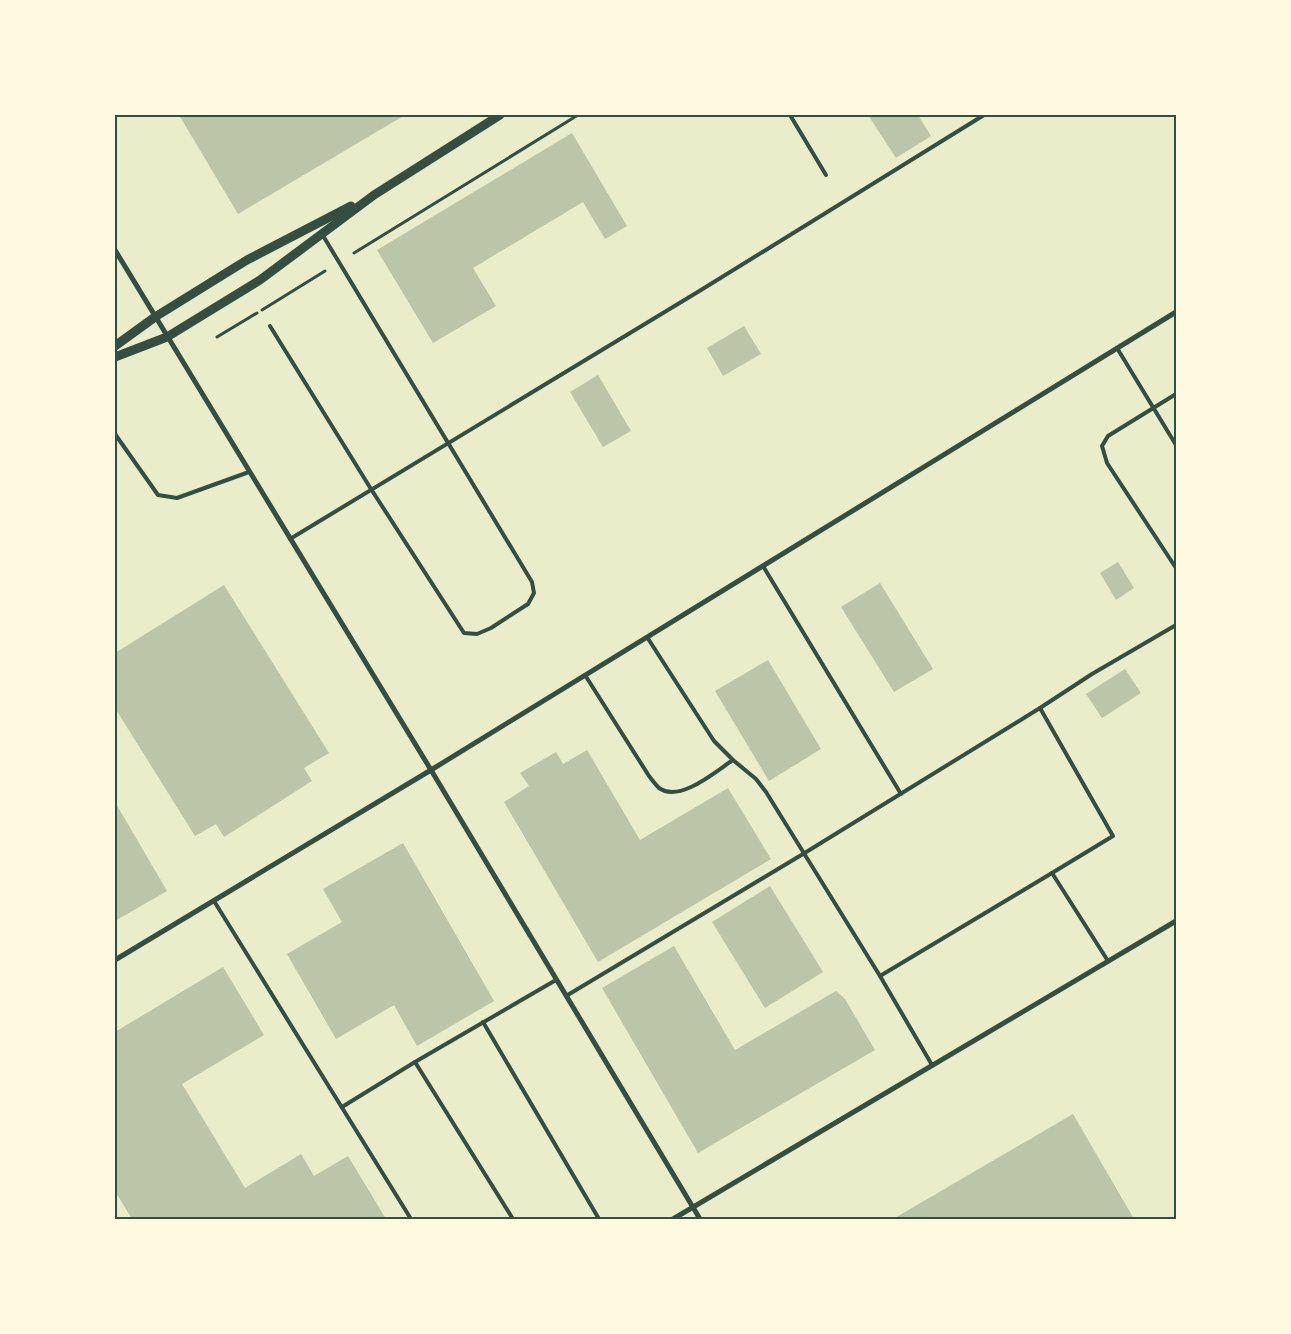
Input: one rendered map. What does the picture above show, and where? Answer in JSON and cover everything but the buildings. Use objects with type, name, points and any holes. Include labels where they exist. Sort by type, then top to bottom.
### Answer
[{"type":"street","points":[[115,357],[167,336],[260,280],[374,195],[500,115]]},
{"type":"street","points":[[115,346],[155,317],[247,260],[374,195]]},
{"type":"street","points":[[115,250],[431,770],[700,1219]]},
{"type":"street","points":[[115,960],[431,770],[1176,312]]},
{"type":"street","points":[[673,1219],[1176,921]]},
{"type":"lane","points":[[790,115],[826,175]]},
{"type":"lane","points":[[290,539],[984,115]]},
{"type":"lane","points":[[270,326],[371,489],[464,633],[477,634],[491,628],[528,604],[534,593],[532,582],[322,234]]},
{"type":"lane","points":[[1117,348],[1176,445]]},
{"type":"lane","points":[[1176,394],[1108,436],[1102,446],[1107,463],[1176,568]]},
{"type":"lane","points":[[115,434],[158,495],[177,498],[249,472]]},
{"type":"lane","points":[[763,566],[900,794]]},
{"type":"lane","points":[[566,996],[803,854],[1092,674],[1176,626]]},
{"type":"lane","points":[[647,637],[714,742],[756,778],[880,976],[932,1065]]},
{"type":"lane","points":[[585,675],[649,776],[659,788],[669,793],[680,792],[696,785],[733,760]]},
{"type":"lane","points":[[880,976],[1113,836],[1040,708]]},
{"type":"lane","points":[[1052,873],[1108,961]]},
{"type":"lane","points":[[214,901],[411,1219]]},
{"type":"lane","points":[[342,1107],[556,980]]},
{"type":"lane","points":[[483,1022],[599,1219]]},
{"type":"lane","points":[[415,1062],[513,1219]]},
{"type":"path","points":[[217,338],[578,115]]}]
